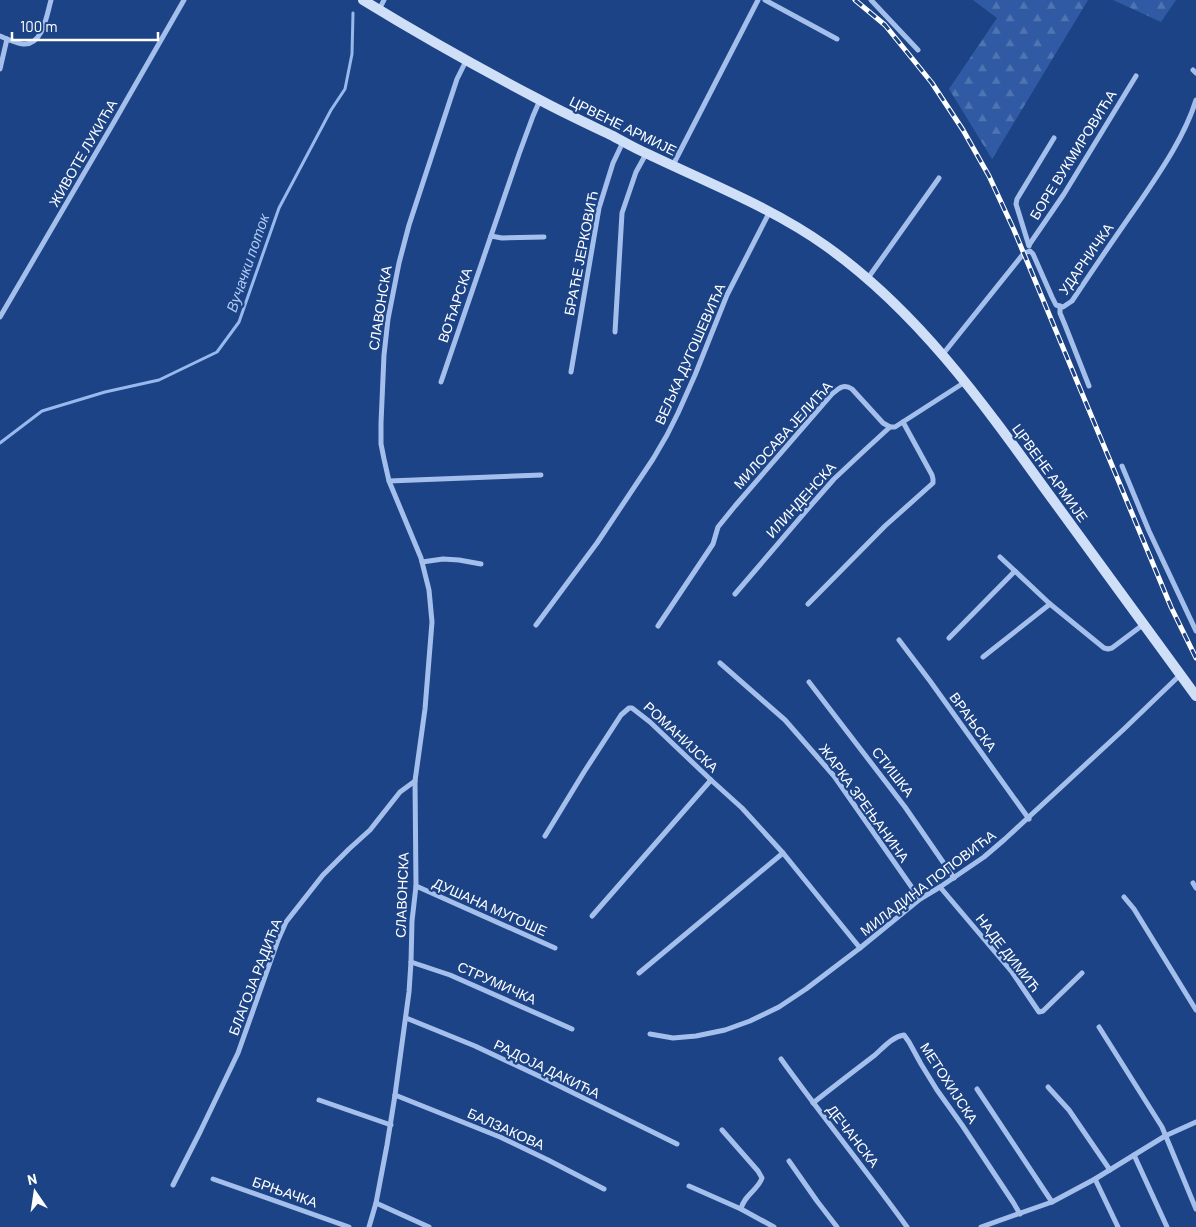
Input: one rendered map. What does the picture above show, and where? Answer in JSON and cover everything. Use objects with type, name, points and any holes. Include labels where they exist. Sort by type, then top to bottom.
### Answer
[{"type":"main road","name":"ЦРВЕНЕ АРМИЈЕ","points":[[363,0],[466,60],[540,100],[646,154],[770,211],[828,247],[868,278],[912,319],[965,381],[1196,696]]},
{"type":"street","points":[[0,36],[21,44],[37,40],[44,26],[51,0]]},
{"type":"street","name":"ЖИВОТЕ ЛУКИЋА","points":[[0,317],[184,0]]},
{"type":"street","points":[[379,10],[384,0]]},
{"type":"street","points":[[673,165],[758,0]]},
{"type":"street","points":[[765,0],[837,39]]},
{"type":"street","points":[[871,0],[918,50]]},
{"type":"street","points":[[0,69],[7,39]]},
{"type":"street","name":"СЛАВОНСКА","points":[[369,1227],[376,1203],[391,1125],[406,1018],[416,886],[415,781],[425,709],[432,622],[429,590],[422,562],[389,481],[381,444],[384,355],[393,290],[399,263],[456,79],[466,60]]},
{"type":"street","name":"БОРЕ ВУКМИРОВИЋА","points":[[1030,248],[1136,76]]},
{"type":"street","name":"ВОЋАРСКА","points":[[441,382],[532,116],[540,100]]},
{"type":"street","name":"УДАРНИЧКА","points":[[1030,248],[1054,302],[1056,305],[1066,306],[1072,301],[1152,183],[1183,130],[1196,100]]},
{"type":"street","name":"БОРЕ ВУКМИРОВИЋА","points":[[1030,248],[1016,204],[1017,199],[1054,138]]},
{"type":"street","name":"БРАЋЕ ЈЕРКОВИЋ","points":[[571,372],[599,208],[613,163],[623,141]]},
{"type":"street","points":[[615,332],[622,213],[636,172],[646,154]]},
{"type":"street","points":[[868,278],[939,178]]},
{"type":"street","name":"ВЕЉКА ДУГОШЕВИЋА","points":[[536,625],[597,543],[667,435],[695,375],[727,295],[770,211]]},
{"type":"street","points":[[491,236],[502,238],[544,237]]},
{"type":"street","points":[[943,354],[1030,248]]},
{"type":"street","points":[[1060,306],[1060,312],[1089,386]]},
{"type":"street","points":[[890,428],[895,427],[965,381]]},
{"type":"street","name":"МИЛОСАВА ЈЕЛИЋА","points":[[658,626],[713,544],[718,527],[768,467],[839,388],[848,386],[852,389],[883,423],[890,428]]},
{"type":"street","points":[[808,604],[885,526],[933,483],[932,475],[902,422]]},
{"type":"street","name":"ИЛИНДЕНСКА","points":[[735,594],[834,479],[890,428]]},
{"type":"street","points":[[1122,466],[1149,530],[1196,631]]},
{"type":"street","points":[[389,481],[540,475]]},
{"type":"street","points":[[1000,557],[1050,604],[1104,648],[1112,648],[1144,624]]},
{"type":"street","points":[[422,562],[459,560],[481,564]]},
{"type":"street","points":[[949,638],[1015,571]]},
{"type":"street","points":[[984,657],[1050,604]]},
{"type":"street","name":"ВРАЊСКА","points":[[899,640],[1029,818]]},
{"type":"street","name":"ЖАРКА ЗРЕЊАНИНА","points":[[720,663],[785,720],[825,765],[920,899]]},
{"type":"street","name":"МИЛАДИНА ПОПОВИЋА","points":[[650,1034],[673,1038],[696,1036],[725,1030],[750,1021],[778,1007],[806,989],[920,899],[940,888],[984,857],[1029,818],[1180,675]]},
{"type":"street","name":"СТИШКА","points":[[810,682],[905,807],[954,878]]},
{"type":"street","name":"РОМАНИЈСКА","points":[[545,836],[621,715],[629,708],[632,708],[650,722],[742,808],[782,853],[860,948]]},
{"type":"street","points":[[592,916],[711,780]]},
{"type":"street","name":"БЛАГОЈА РАДИЋА","points":[[173,1184],[238,1053],[286,922],[323,876],[370,830],[400,792],[415,781]]},
{"type":"street","points":[[639,973],[782,853]]},
{"type":"street","name":"ДУШАНА МУГОШЕ","points":[[416,886],[555,948]]},
{"type":"street","name":"НАДЕ ДИМИЋ","points":[[940,888],[1012,972],[1039,1012],[1043,1011],[1082,973]]},
{"type":"street","points":[[1124,897],[1134,909],[1196,1010]]},
{"type":"street","name":"СТРУМИЧКА","points":[[411,962],[450,975],[572,1030]]},
{"type":"street","name":"РАДОЈА ДАКИЋА","points":[[406,1018],[475,1046],[677,1144]]},
{"type":"street","points":[[1099,1027],[1162,1128],[1196,1209]]},
{"type":"street","name":"МЕТОХИЈСКА","points":[[813,1103],[886,1044],[904,1035],[920,1064],[1020,1214]]},
{"type":"street","name":"ДЕЧАНСКА","points":[[781,1059],[907,1227]]},
{"type":"street","points":[[1048,1087],[1069,1110],[1110,1170]]},
{"type":"street","points":[[977,1090],[1052,1202]]},
{"type":"street","name":"БАЛЗАКОВА","points":[[395,1095],[500,1137],[604,1189]]},
{"type":"street","points":[[319,1100],[391,1125]]},
{"type":"street","points":[[981,1227],[1052,1202],[1095,1179],[1166,1136],[1196,1122]]},
{"type":"street","points":[[722,1130],[762,1178],[760,1184],[743,1202],[741,1209]]},
{"type":"street","points":[[1134,1155],[1167,1227]]},
{"type":"street","points":[[789,1161],[837,1227]]},
{"type":"street","name":"БРЊАЧКА","points":[[213,1179],[349,1227]]},
{"type":"street","points":[[1095,1179],[1118,1227]]},
{"type":"street","points":[[689,1186],[741,1209],[774,1227]]},
{"type":"street","points":[[376,1203],[429,1227]]},
{"type":"green space","points":[[973,0],[1088,0],[992,159],[949,89],[997,18]]},
{"type":"green space","points":[[1113,0],[1176,0],[1161,22]]},
{"type":"waterway","name":"Вучачки поток","points":[[0,443],[42,411],[105,392],[159,380],[217,352],[239,322],[279,208],[331,110],[345,89],[352,54],[353,13]]},
{"type":"railway","points":[[855,0],[885,25],[932,83],[963,130],[989,176],[1014,230],[1171,607],[1196,658]]}]
